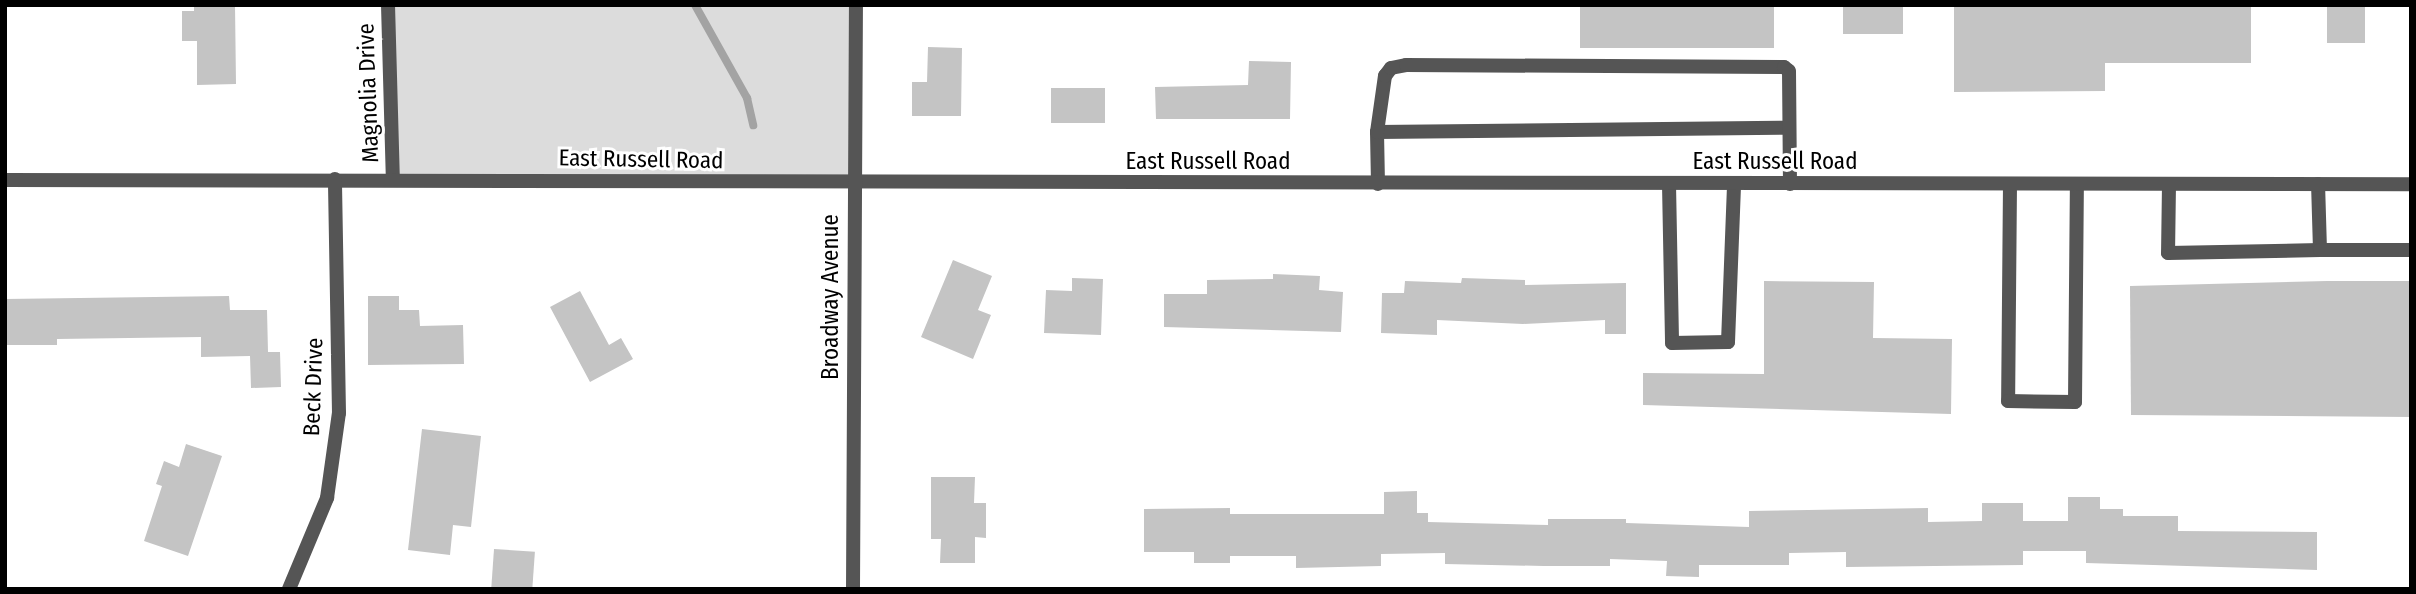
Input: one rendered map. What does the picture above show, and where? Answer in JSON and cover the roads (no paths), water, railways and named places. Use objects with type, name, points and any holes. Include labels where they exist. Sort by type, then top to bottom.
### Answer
[{"type":"street","name":"Magnolia Drive","points":[[388,5],[393,180]]},
{"type":"street","name":"Broadway Avenue","points":[[853,589],[856,5]]},
{"type":"street","points":[[1378,184],[1377,132],[1385,76],[1391,68],[1406,65],[1784,67],[1789,71],[1790,184]]},
{"type":"street","points":[[1377,132],[1788,128]]},
{"type":"street","name":"East Russell Road","points":[[5,180],[335,179],[853,184],[2411,184]]},
{"type":"street","name":"Beck Drive","points":[[289,589],[327,498],[339,413],[335,179]]},
{"type":"street","points":[[1669,184],[1672,342],[1728,342],[1734,184]]},
{"type":"street","points":[[2010,184],[2008,401],[2075,402],[2077,184]]},
{"type":"street","points":[[2169,184],[2168,253],[2411,250]]},
{"type":"street","points":[[2318,184],[2320,250]]},
{"type":"waterway","points":[[695,5],[747,98],[753,125]]}]
